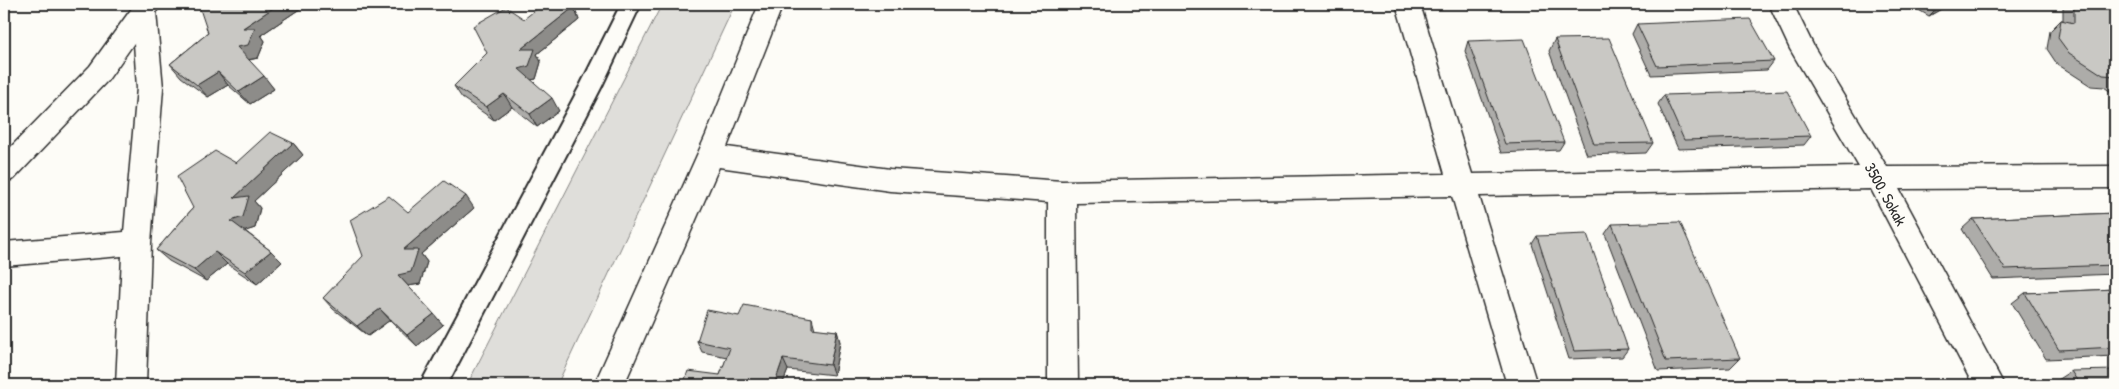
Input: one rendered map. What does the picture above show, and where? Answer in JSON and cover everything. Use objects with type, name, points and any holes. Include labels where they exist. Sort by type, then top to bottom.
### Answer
[{"type":"street","points":[[609,385],[710,155],[771,4]]},
{"type":"street","points":[[1408,4],[1522,385]]},
{"type":"street","name":"3500. Sokak","points":[[1781,4],[1803,49],[1879,178],[1989,385]]},
{"type":"street","points":[[4,171],[98,73],[147,6]]},
{"type":"street","points":[[131,385],[137,244],[150,88],[147,6]]},
{"type":"street","points":[[710,155],[890,180],[1062,192],[1879,178],[2115,176]]},
{"type":"street","points":[[1062,192],[1063,385]]},
{"type":"street","points":[[4,254],[137,244]]},
{"type":"lane","points":[[433,385],[591,86],[631,4]]},
{"type":"shaded area","points":[[662,4],[735,4],[557,385],[467,385]]},
{"type":"building","points":[[203,4],[279,4],[243,28],[255,28],[248,45],[237,47],[264,76],[239,92],[218,72],[197,85],[170,64],[208,33],[199,6]]},
{"type":"building","points":[[543,4],[568,4],[574,7],[521,49],[535,49],[529,66],[519,69],[552,98],[530,114],[504,94],[486,107],[454,86],[487,53],[473,26],[506,7],[524,19]]},
{"type":"building","points":[[1922,4],[1945,4],[1934,11]]},
{"type":"building","points":[[2074,4],[2115,4],[2115,76],[2103,75],[2069,53],[2058,38],[2061,20],[2074,23]]},
{"type":"building","points":[[1750,19],[1774,61],[1657,66],[1637,24]]},
{"type":"building","points":[[1609,38],[1653,143],[1594,144],[1555,39]]},
{"type":"building","points":[[1524,39],[1564,142],[1505,144],[1468,41]]},
{"type":"building","points":[[1787,91],[1811,136],[1684,140],[1664,95]]},
{"type":"building","points":[[270,132],[293,143],[234,198],[249,196],[243,217],[231,221],[271,251],[245,272],[215,252],[194,270],[156,250],[193,208],[177,177],[215,151],[236,163]]},
{"type":"building","points":[[444,181],[466,196],[403,250],[418,250],[411,272],[398,275],[434,314],[407,335],[380,309],[357,326],[323,298],[363,256],[350,220],[389,196],[408,212]]},
{"type":"building","points":[[2115,213],[2115,265],[2005,269],[1973,219]]},
{"type":"building","points":[[1680,222],[1740,358],[1666,361],[1612,224]]},
{"type":"building","points":[[1587,234],[1628,349],[1574,351],[1537,236]]},
{"type":"building","points":[[2115,289],[2115,347],[2059,350],[2025,293]]},
{"type":"building","points":[[744,305],[812,318],[812,328],[837,331],[830,365],[783,359],[774,385],[683,385],[688,371],[720,375],[730,348],[697,341],[707,310],[739,316]]},
{"type":"building","points":[[2115,370],[2115,385],[2080,385],[2071,371]]}]
